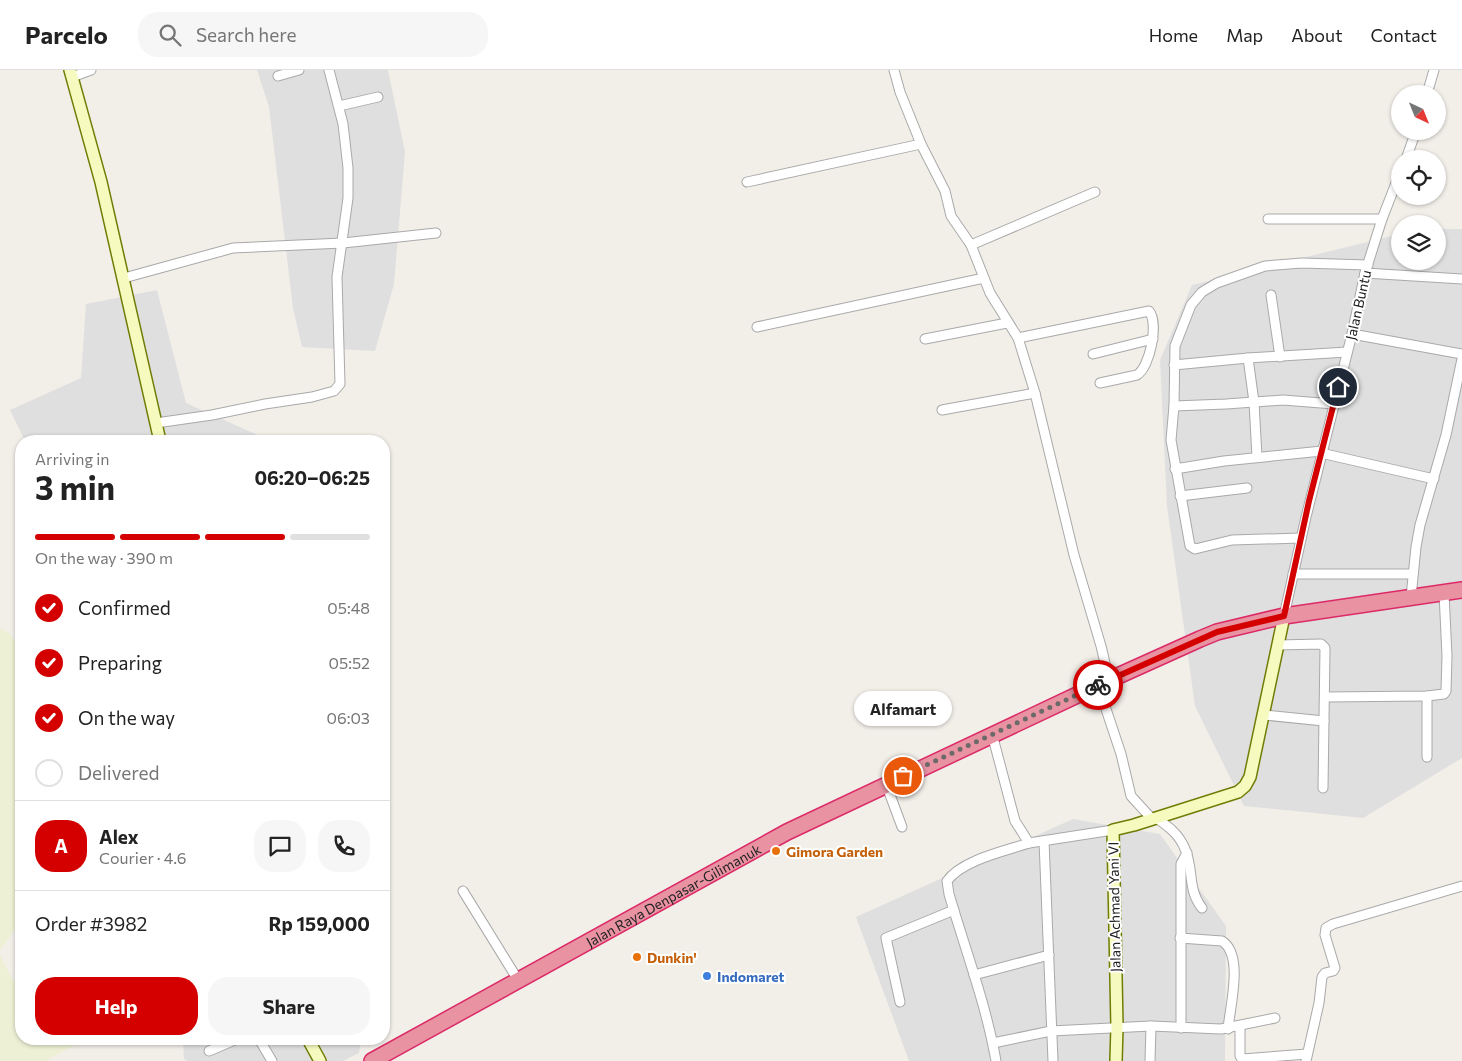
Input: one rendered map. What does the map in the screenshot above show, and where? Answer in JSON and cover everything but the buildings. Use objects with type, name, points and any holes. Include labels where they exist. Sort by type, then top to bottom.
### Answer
[{"type":"highway","name":"Jalan Raya Denpasar-Gilimanuk","points":[[372,1061],[787,832],[992,734],[1217,632],[1284,616],[1462,590]]},
{"type":"street","points":[[92,70],[71,74],[101,182],[159,435]]},
{"type":"street","points":[[278,76],[298,70]]},
{"type":"street","points":[[156,422],[212,415],[312,397],[326,394],[338,388],[341,379],[337,277],[348,198],[348,168],[343,124],[329,70]]},
{"type":"street","points":[[894,70],[900,92],[921,144],[945,191],[951,216],[971,245],[984,278],[1007,323],[1018,338],[1035,393],[1074,555],[1101,646],[1103,683],[1131,796],[1150,820],[1171,829],[1180,839],[1192,891],[1202,908]]},
{"type":"street","points":[[1430,85],[1434,70]]},
{"type":"street","points":[[339,106],[378,97]]},
{"type":"street","points":[[747,182],[921,144]]},
{"type":"street","points":[[971,245],[1095,192]]},
{"type":"street","name":"Jalan Buntu","points":[[1284,616],[1321,452],[1352,334],[1366,269],[1391,196]]},
{"type":"street","points":[[1268,219],[1382,219]]},
{"type":"street","points":[[124,278],[233,248],[342,243],[436,233]]},
{"type":"street","points":[[1301,538],[1232,540],[1193,549],[1190,546],[1171,440],[1174,406],[1175,346],[1191,305],[1202,292],[1217,283],[1265,266],[1279,264],[1302,263],[1462,278]]},
{"type":"street","points":[[757,327],[984,278]]},
{"type":"street","points":[[1271,295],[1280,356]]},
{"type":"street","points":[[1018,338],[1147,311],[1152,315],[1153,339],[1140,373],[1100,383]]},
{"type":"street","points":[[924,339],[1007,323]]},
{"type":"street","points":[[1352,334],[1462,354]]},
{"type":"street","points":[[1093,354],[1153,339]]},
{"type":"street","points":[[1174,365],[1347,352]]},
{"type":"street","points":[[1248,358],[1254,402],[1257,457]]},
{"type":"street","points":[[1411,597],[1420,525],[1446,435],[1462,359]]},
{"type":"street","points":[[942,410],[1035,393]]},
{"type":"street","points":[[1174,406],[1284,400],[1334,404]]},
{"type":"street","points":[[1175,469],[1257,457],[1321,452],[1434,479]]},
{"type":"street","points":[[1180,496],[1247,488]]},
{"type":"street","points":[[1293,574],[1413,574]]},
{"type":"street","points":[[1325,698],[1442,695],[1446,691],[1447,656],[1444,593]]},
{"type":"street","name":"Jalan Achmad Yani VI","points":[[1116,1061],[1117,1027],[1112,830],[1238,792],[1245,786],[1250,777],[1284,616]]},
{"type":"street","points":[[1278,645],[1321,644],[1324,646],[1323,788]]},
{"type":"street","points":[[1427,696],[1427,757]]},
{"type":"street","points":[[1264,715],[1324,721]]},
{"type":"street","points":[[992,734],[1015,821],[1029,843]]},
{"type":"street","points":[[886,784],[902,827]]},
{"type":"street","points":[[996,1061],[993,1043],[974,975],[946,883],[954,873],[980,860],[1029,843],[1112,830]]},
{"type":"street","points":[[1044,841],[1053,1061]]},
{"type":"street","points":[[1181,1028],[1181,864],[1185,856]]},
{"type":"street","points":[[1240,1026],[1240,1056],[1242,1059],[1307,1058],[1320,1003],[1322,977],[1325,973],[1333,971],[1335,968],[1325,935],[1326,928],[1333,924],[1462,886]]},
{"type":"street","points":[[463,891],[518,980]]},
{"type":"street","points":[[900,1002],[886,938],[954,910]]},
{"type":"street","points":[[1180,938],[1222,941],[1231,950],[1234,961],[1234,976],[1228,1029]]},
{"type":"street","points":[[974,975],[1049,955]]},
{"type":"street","points":[[993,1043],[1051,1031],[1151,1026],[1228,1029],[1275,1018]]},
{"type":"street","points":[[1150,1061],[1151,1026]]},
{"type":"street","points":[[209,1051],[223,1045]]},
{"type":"street","points":[[263,1045],[272,1061]]},
{"type":"street","points":[[311,1045],[319,1061]]},
{"type":"shaded area","points":[[257,70],[388,70],[405,152],[394,284],[375,351],[302,347],[293,308],[269,107]]},
{"type":"shaded area","points":[[1446,229],[1462,229],[1462,758],[1363,818],[1244,806],[1195,706],[1167,506],[1160,360],[1192,285],[1391,236],[1391,270],[1446,270]]},
{"type":"shaded area","points":[[157,290],[186,403],[258,435],[22,435],[10,410],[81,378],[86,304]]},
{"type":"shaded area","points":[[1073,819],[1160,834],[1226,926],[1225,1061],[909,1061],[856,917]]},
{"type":"shaded area","points":[[183,1045],[360,1045],[359,1053],[343,1061],[188,1061],[184,1059]]},
{"type":"green space","points":[[0,628],[9,633],[15,641],[15,930],[0,951]]},
{"type":"green space","points":[[0,955],[13,980],[15,980],[15,1045],[75,1045],[45,1061],[0,1061]]},
{"type":"way so far","points":[[903,776],[1098,685]]},
{"type":"place","name":"Alfamart","points":[[903,776]]},
{"type":"place","name":"Gimora Garden","points":[[776,851]]},
{"type":"place","name":"Dunkin'","points":[[637,957]]},
{"type":"place","name":"Indomaret","points":[[707,976]]},
{"type":"route","points":[[1098,685],[1217,632],[1284,616],[1309,501],[1338,387]]}]
